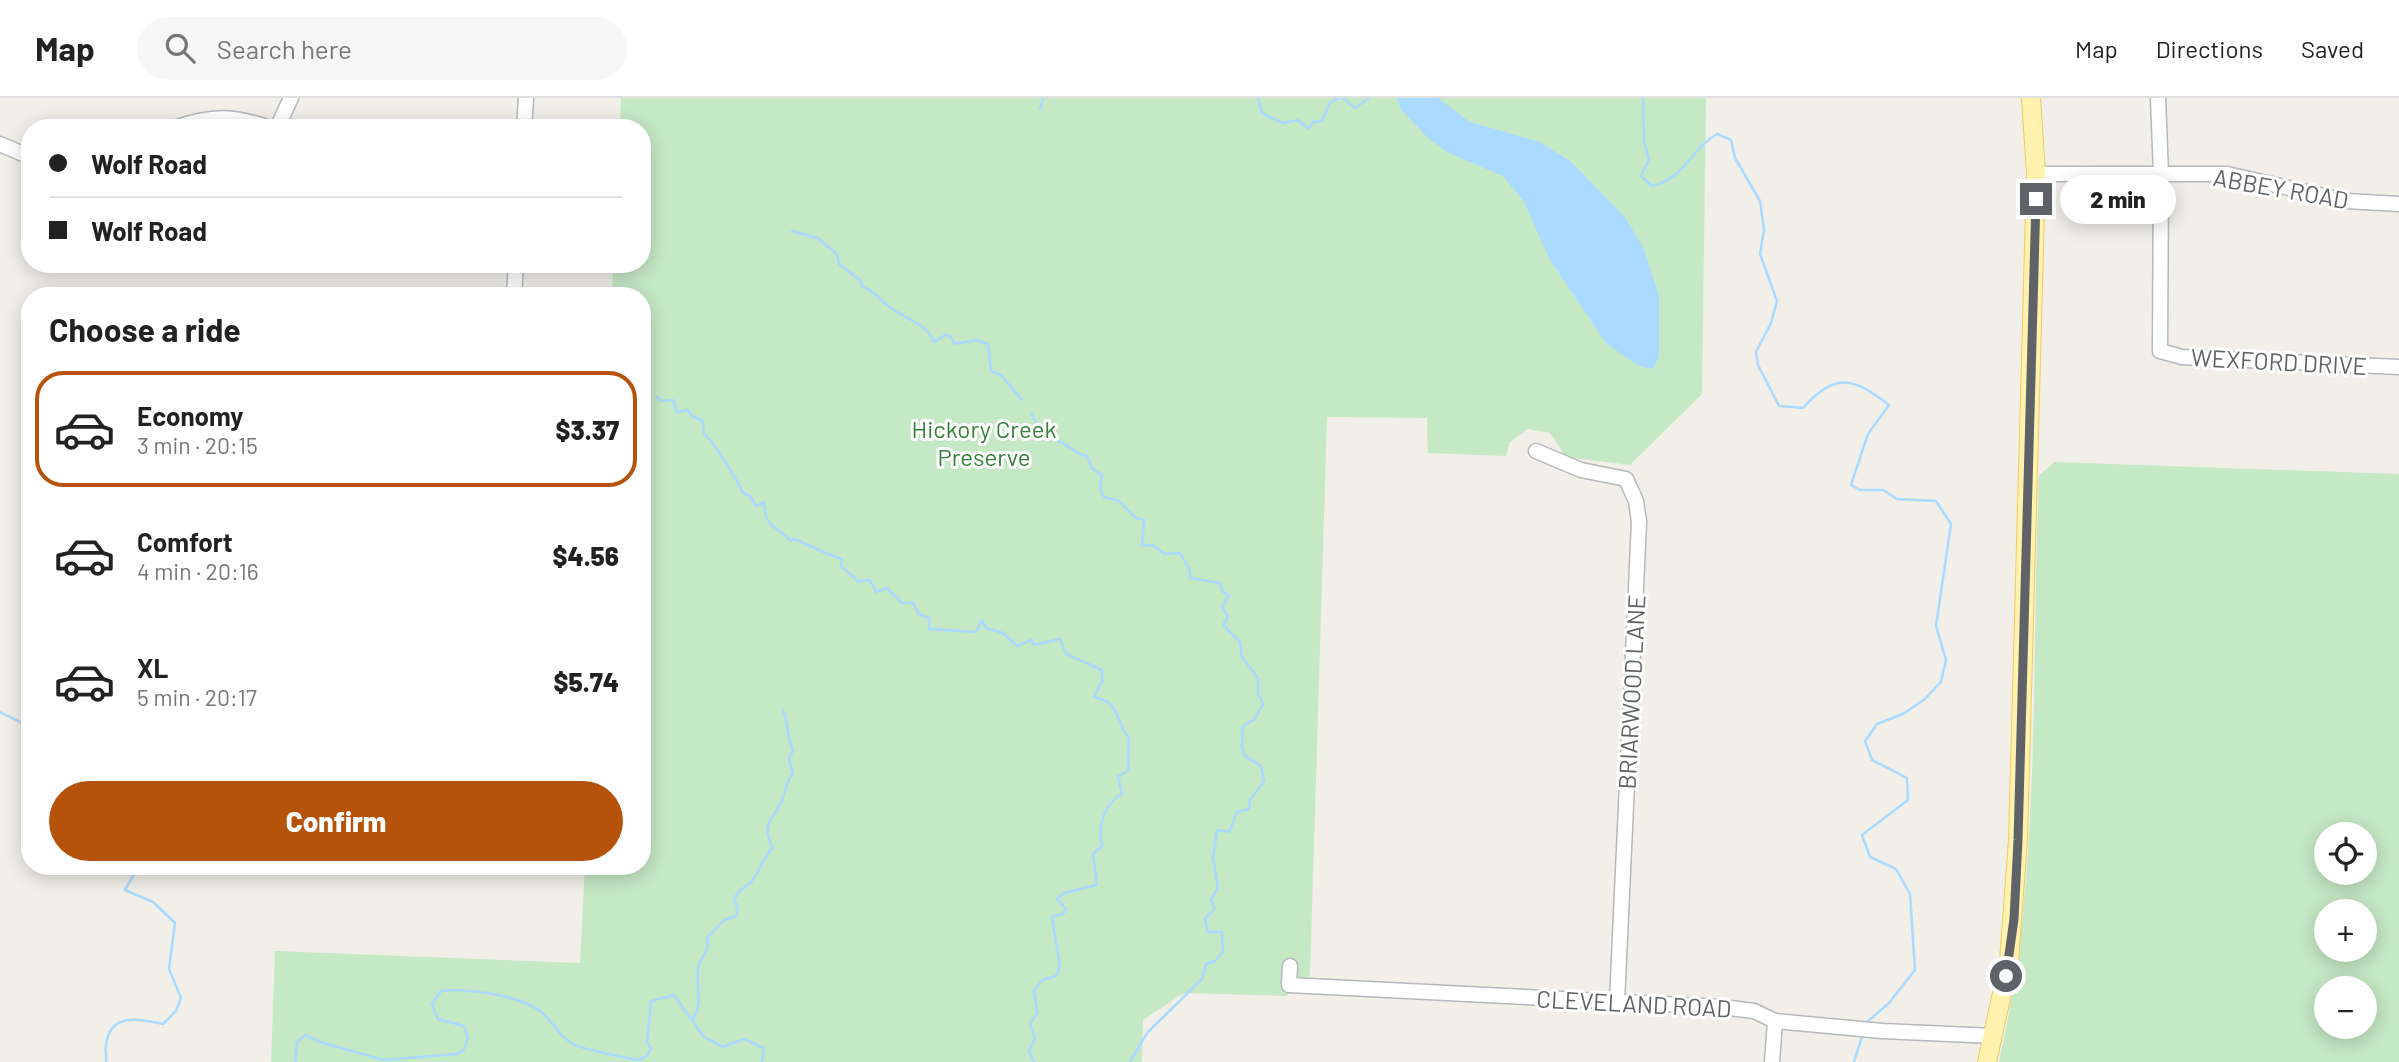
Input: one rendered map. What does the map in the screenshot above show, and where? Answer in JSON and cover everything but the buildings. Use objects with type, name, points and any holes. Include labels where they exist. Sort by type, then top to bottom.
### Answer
[{"type":"main road","points":[[1987,1062],[2009,961],[2018,840],[2036,174],[2031,98]]},
{"type":"street","points":[[281,119],[291,98]]},
{"type":"street","points":[[525,119],[526,98]]},
{"type":"street","points":[[2158,98],[2161,174]]},
{"type":"street","points":[[202,119],[245,119]]},
{"type":"street","points":[[0,144],[21,153]]},
{"type":"street","name":"ABBEY ROAD","points":[[2036,174],[2227,174],[2346,201],[2399,204]]},
{"type":"street","name":"WEXFORD DRIVE","points":[[2161,174],[2160,351],[2182,357],[2399,367]]},
{"type":"street","name":"BRIARWOOD LANE","points":[[1536,451],[1581,470],[1626,479],[1636,501],[1639,522],[1617,1002]]},
{"type":"street","name":"CLEVELAND ROAD","points":[[1290,967],[1289,985],[1722,1007],[1754,1011],[1775,1021],[1882,1031],[1994,1036]]},
{"type":"street","points":[[1772,1062],[1775,1021]]},
{"type":"green space","name":"Hickory Creek Preserve","points":[[621,98],[1706,98],[1702,394],[1630,465],[1566,457],[1550,433],[1528,429],[1510,442],[1506,456],[1428,453],[1427,418],[1327,417],[1310,975],[1286,996],[1184,993],[1143,1020],[1142,1062],[271,1062],[275,951],[580,963],[585,875],[651,875],[651,287],[612,287],[613,273],[651,273],[651,119],[620,119]]},
{"type":"green space","points":[[2055,462],[2399,474],[2399,1062],[1999,1062],[2013,990],[2028,844],[2039,475]]},
{"type":"water","points":[[1397,98],[1438,98],[1470,122],[1540,142],[1571,162],[1624,216],[1643,247],[1659,296],[1659,357],[1652,369],[1637,365],[1606,343],[1549,258],[1523,200],[1503,176],[1449,153],[1430,140],[1401,109]]},
{"type":"waterway","points":[[1040,109],[1043,98]]},
{"type":"waterway","points":[[1258,98],[1262,113],[1283,123],[1298,120],[1309,129],[1313,122],[1322,121],[1330,103],[1339,98]]},
{"type":"waterway","points":[[1343,98],[1355,108],[1369,98]]},
{"type":"waterway","points":[[1643,98],[1644,141],[1649,160],[1641,176],[1652,186],[1664,182],[1681,170],[1700,148],[1717,134],[1731,140],[1735,158],[1760,201],[1764,230],[1760,254],[1777,301],[1771,323],[1756,352],[1758,365],[1779,406],[1803,408],[1825,388],[1844,382],[1854,384],[1876,396],[1889,405],[1868,434],[1851,485],[1860,490],[1883,490],[1897,499],[1936,501],[1951,524],[1936,626],[1946,660],[1941,682],[1925,699],[1903,714],[1877,724],[1865,741],[1872,760],[1907,778],[1908,800],[1862,835],[1870,857],[1896,869],[1910,894],[1915,970],[1889,1003],[1867,1022]]},
{"type":"waterway","points":[[792,231],[818,238],[837,254],[839,264],[860,280],[863,287],[892,309],[922,326],[934,342],[945,335],[950,336],[955,344],[976,340],[988,344],[991,371],[1001,375],[1022,400]]},
{"type":"waterway","points":[[657,397],[661,401],[673,400],[677,412],[688,410],[692,416],[703,421],[704,434],[743,493],[750,496],[756,506],[764,502],[772,526],[791,541],[794,539],[842,559],[841,566],[858,581],[870,580],[876,592],[887,588],[902,603],[913,603],[919,614],[929,618],[929,629],[976,632],[982,620],[986,628],[1003,633],[1017,646],[1031,640],[1034,645],[1060,639],[1066,654],[1102,670],[1102,681],[1094,697],[1107,701],[1113,707],[1129,738],[1128,771],[1118,776],[1122,794],[1107,809],[1102,823],[1102,846],[1093,854],[1097,885],[1064,893],[1057,899],[1066,909],[1063,914],[1052,917],[1060,966],[1056,976],[1042,980],[1034,990],[1037,1013],[1030,1024],[1035,1038],[1029,1051],[1034,1062]]},
{"type":"waterway","points":[[1031,413],[1047,434],[1079,454],[1087,456],[1092,468],[1102,475],[1100,488],[1104,497],[1119,501],[1136,518],[1144,520],[1142,546],[1153,545],[1164,554],[1180,553],[1190,571],[1190,578],[1220,583],[1223,592],[1229,595],[1222,607],[1228,617],[1223,625],[1240,642],[1242,657],[1258,678],[1258,694],[1263,704],[1255,719],[1243,726],[1242,747],[1245,756],[1261,766],[1264,781],[1250,800],[1249,809],[1237,812],[1229,832],[1217,830],[1213,858],[1218,888],[1211,899],[1214,909],[1205,919],[1208,932],[1222,932],[1223,952],[1215,961],[1206,964],[1202,979],[1147,1033],[1130,1062]]},
{"type":"waterway","points":[[692,1020],[698,1007],[697,977],[700,961],[707,948],[707,938],[724,920],[736,916],[738,909],[734,899],[752,881],[773,848],[769,840],[769,824],[793,774],[789,759],[793,750],[783,710]]},
{"type":"waterway","points":[[0,712],[21,722]]},
{"type":"waterway","points":[[106,1062],[106,1045],[113,1027],[127,1020],[163,1024],[176,1011],[181,998],[169,969],[175,923],[153,902],[125,890],[134,875]]},
{"type":"waterway","points":[[295,1062],[297,1042],[306,1035],[320,1042],[384,1060],[456,1054],[463,1051],[468,1038],[464,1026],[438,1019],[432,1004],[441,991],[452,990],[492,994],[530,1005],[540,1011],[575,1045],[638,1060],[647,1056],[651,1048],[647,1043],[651,1001],[674,995],[704,1037],[723,1047],[744,1039],[764,1048],[762,1062]]},
{"type":"waterway","points":[[1854,1062],[1862,1037]]},
{"type":"route","points":[[2006,976],[2014,919],[2018,840],[2036,199]]}]
